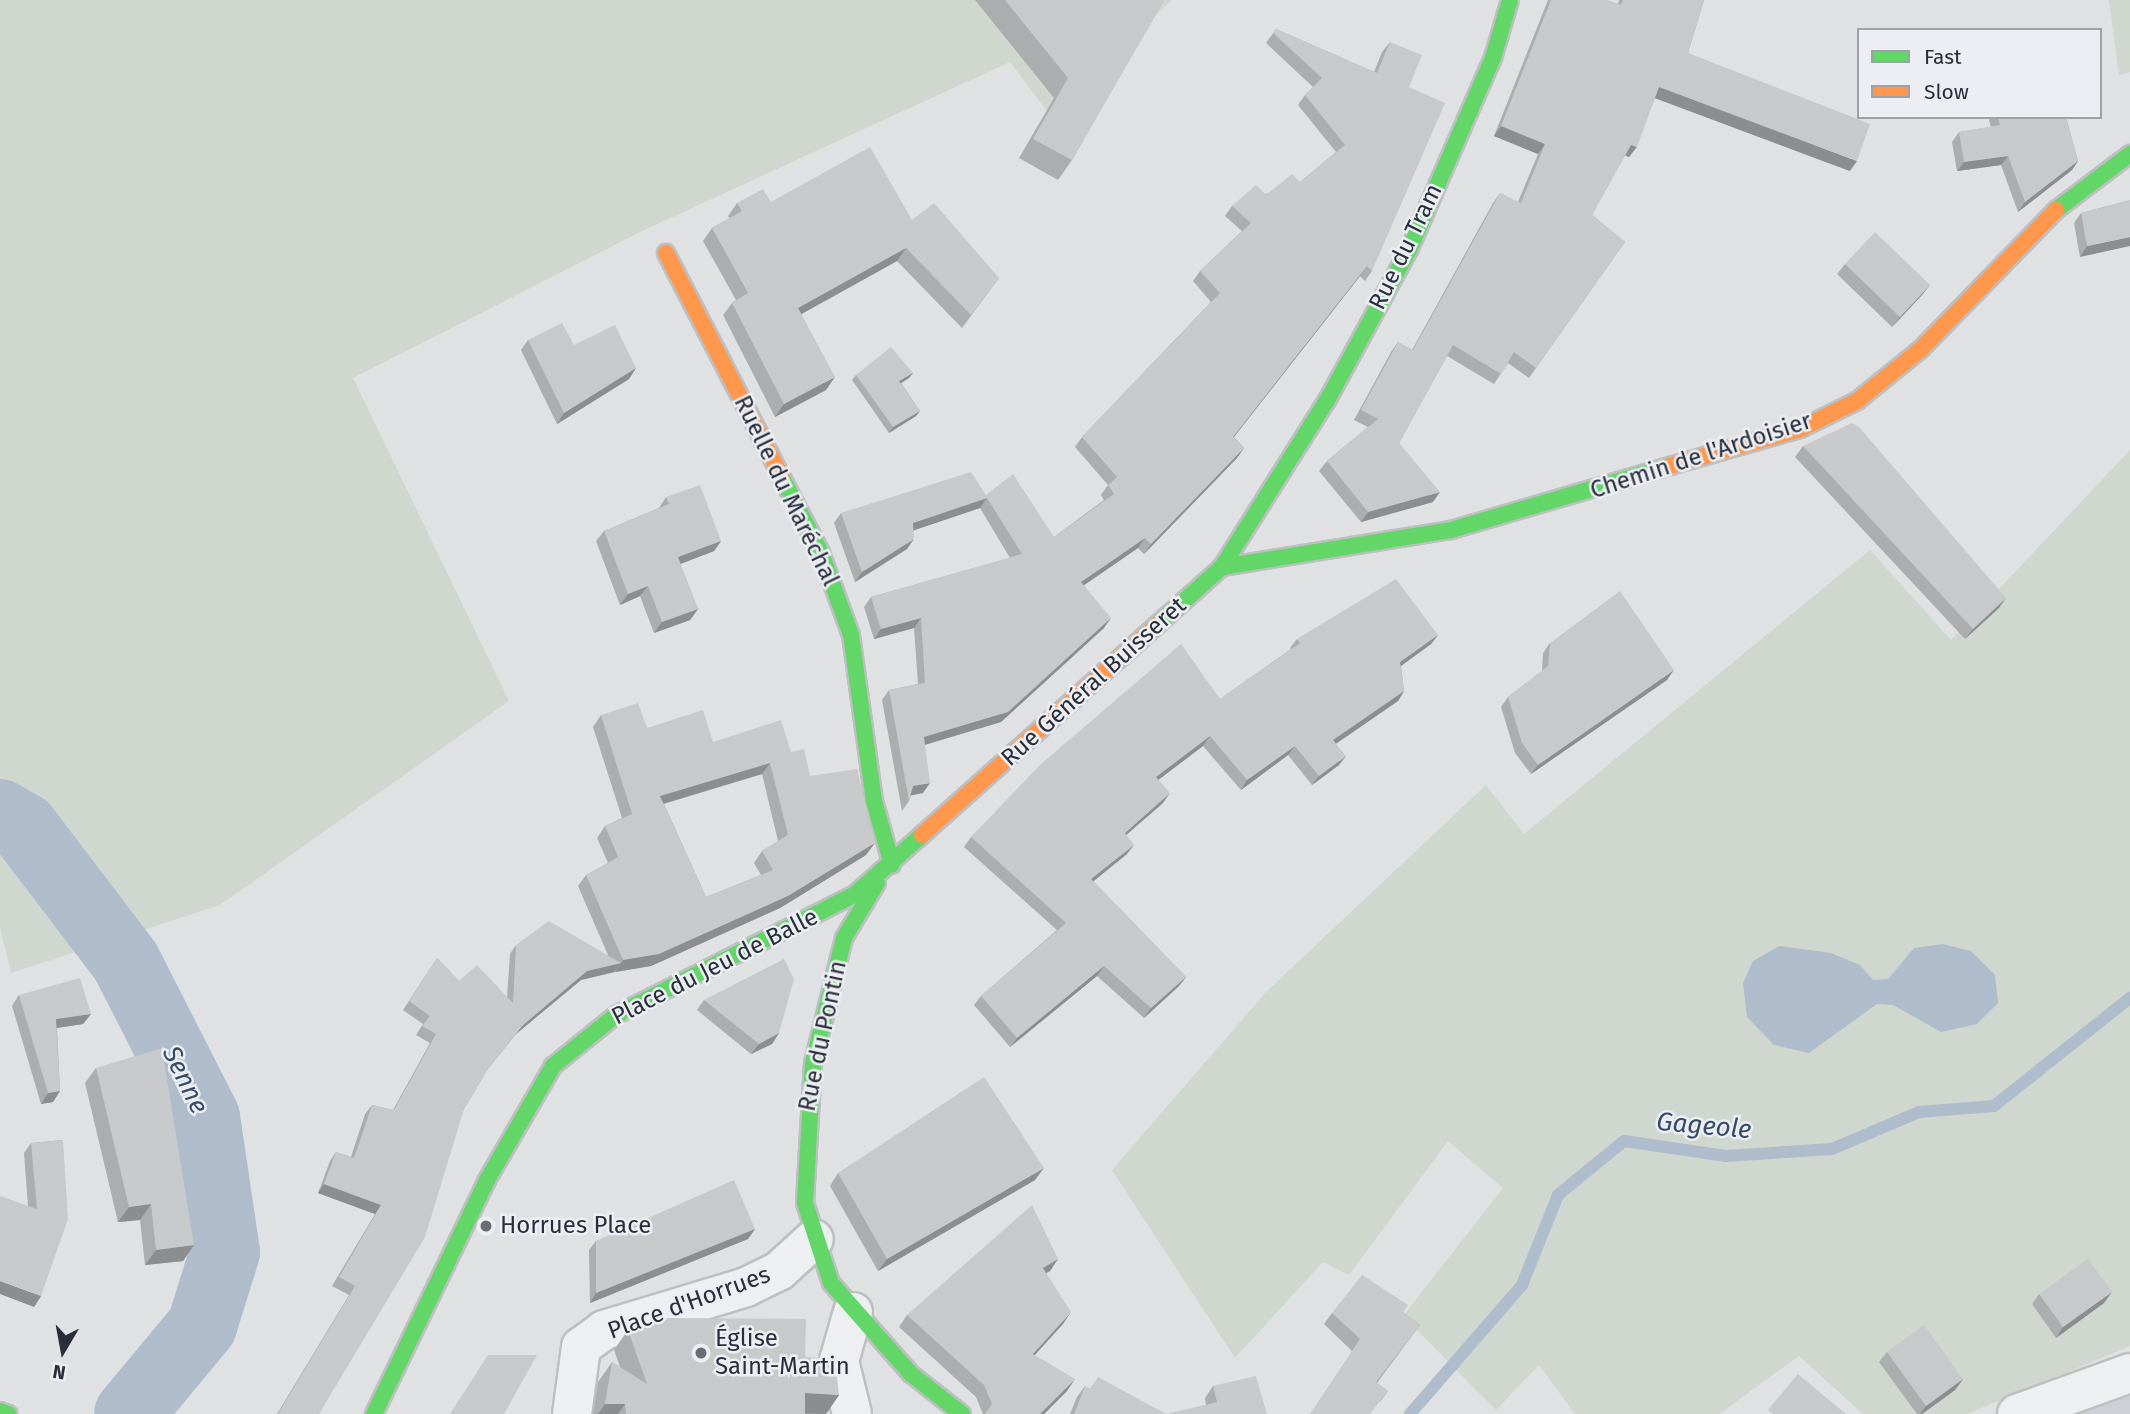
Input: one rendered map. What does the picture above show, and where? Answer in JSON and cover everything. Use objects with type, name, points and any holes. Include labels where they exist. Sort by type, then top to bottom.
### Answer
[{"type":"street","name":"Rue du Tram","points":[[1275,481],[1409,250],[1493,58],[1510,0]]},
{"type":"street","name":"Chemin de l'Ardoisier","points":[[1222,567],[1451,530],[1800,429],[1857,401],[1921,349],[2050,214],[2130,155]]},
{"type":"street","name":"Ruelle du Maréchal","points":[[666,253],[821,553],[847,623],[874,801],[892,865]]},
{"type":"street","name":"Rue Général Buisseret","points":[[892,865],[1222,567],[1275,481]]},
{"type":"street","name":"Rue du Pontin","points":[[892,865],[864,898],[844,938],[813,1063],[804,1181],[814,1239],[831,1283],[853,1312],[911,1374],[962,1414]]},
{"type":"street","name":"Place du Jeu de Balle","points":[[374,1414],[487,1180],[552,1066],[616,1014],[854,895],[892,865]]},
{"type":"street","name":"Place d'Horrues","points":[[572,1414],[581,1348],[604,1330],[746,1287],[779,1271],[814,1239]]},
{"type":"street","points":[[852,1414],[839,1361],[853,1312]]},
{"type":"street","points":[[2017,1414],[2130,1373]]},
{"type":"street","points":[[0,1411],[8,1414]]},
{"type":"shaded area","points":[[0,0],[1172,0],[1047,111],[1010,62],[644,230],[353,378],[509,701],[220,905],[11,973],[0,927]]},
{"type":"shaded area","points":[[2109,0],[2130,0],[2130,72],[2119,75]]},
{"type":"shaded area","points":[[2130,450],[2130,1346],[1967,1414],[1863,1414],[1799,1356],[1719,1414],[1575,1414],[1539,1365],[1496,1410],[1403,1316],[1503,1188],[1448,1141],[1349,1275],[1323,1262],[1235,1358],[1112,1170],[1267,991],[1486,785],[1524,834],[1870,550],[1951,640]]},
{"type":"shaded area","points":[[2130,1395],[2130,1414],[2073,1414]]},
{"type":"water","points":[[1943,944],[1971,951],[1995,975],[1998,1003],[1977,1024],[1941,1032],[1893,1005],[1877,1004],[1809,1053],[1774,1045],[1747,1017],[1743,983],[1753,961],[1779,946],[1831,953],[1860,965],[1873,980],[1888,979],[1914,948]]},
{"type":"building","points":[[1005,0],[1164,1],[1072,160],[1033,139],[1068,78]]},
{"type":"building","points":[[1551,0],[1606,0],[1621,5],[1623,0],[1704,0],[1688,53],[1870,124],[1857,161],[1659,87],[1637,147],[1631,145],[1592,215],[1625,242],[1536,368],[1514,352],[1501,374],[1453,345],[1399,443],[1440,492],[1368,512],[1327,461],[1378,419],[1361,410],[1398,342],[1413,350],[1500,193],[1521,203],[1545,144],[1501,126]]},
{"type":"building","points":[[1276,29],[1377,73],[1390,42],[1422,55],[1409,87],[1445,103],[1372,271],[1367,266],[1233,437],[1244,448],[1151,544],[1145,538],[1081,582],[1111,618],[1008,712],[924,737],[930,783],[913,786],[909,801],[889,690],[925,683],[921,618],[881,629],[871,597],[1022,554],[987,498],[913,523],[914,539],[862,572],[841,513],[971,472],[986,495],[1013,474],[1054,537],[1114,494],[1108,485],[1117,477],[1082,437],[1220,293],[1200,271],[1251,223],[1232,206],[1256,185],[1266,195],[1292,174],[1300,182],[1345,145],[1305,95],[1322,78],[1273,33]]},
{"type":"building","points":[[1998,119],[2067,119],[2078,161],[2025,202],[2008,156],[1964,162],[1959,132],[2000,125]]},
{"type":"building","points":[[870,147],[912,220],[934,203],[999,278],[971,315],[906,248],[798,308],[835,377],[784,404],[732,303],[748,293],[712,228],[742,211],[737,203],[763,189],[771,202]]},
{"type":"building","points":[[2130,200],[2130,237],[2087,246],[2081,213]]},
{"type":"building","points":[[1875,232],[1930,285],[1900,317],[1845,264]]},
{"type":"building","points":[[562,323],[574,345],[615,325],[636,368],[564,413],[528,340]]},
{"type":"building","points":[[891,347],[913,373],[899,381],[920,411],[893,427],[856,375]]},
{"type":"building","points":[[1852,423],[1859,427],[2006,598],[1973,629],[1803,446]]},
{"type":"building","points":[[700,485],[721,541],[678,557],[698,609],[662,622],[648,586],[628,594],[604,531],[669,504],[666,497]]},
{"type":"building","points":[[1396,579],[1438,635],[1400,662],[1404,691],[1333,740],[1346,756],[1319,776],[1295,746],[1247,780],[1210,736],[1156,777],[1170,793],[1125,833],[1134,845],[1091,879],[1186,977],[1151,1008],[1104,966],[1017,1038],[981,996],[1066,923],[971,837],[1040,765],[1181,644],[1220,699],[1300,643],[1297,639]]},
{"type":"building","points":[[1620,591],[1674,670],[1538,765],[1522,743],[1508,697],[1548,666],[1550,643]]},
{"type":"building","points":[[638,703],[647,728],[703,710],[713,742],[781,720],[791,752],[804,749],[810,776],[857,769],[875,843],[788,896],[659,954],[623,960],[586,875],[618,857],[605,826],[632,814],[601,715]],"holes":[[[770,763],[788,835],[762,851],[773,870],[706,897],[660,796]]]},
{"type":"building","points":[[549,921],[621,963],[587,971],[523,1025],[490,1066],[464,1109],[425,1237],[319,1414],[278,1414],[355,1286],[339,1277],[381,1205],[324,1184],[336,1152],[354,1158],[372,1105],[394,1110],[436,1034],[422,1026],[430,1016],[409,1001],[437,958],[459,981],[477,965],[513,1003],[516,945]]},
{"type":"building","points":[[784,959],[794,979],[779,1033],[759,1044],[704,1000]]},
{"type":"building","points":[[80,978],[91,1014],[56,1019],[60,1091],[48,1093],[19,995]]},
{"type":"building","points":[[162,1048],[194,1245],[156,1250],[151,1204],[129,1207],[96,1068]]},
{"type":"building","points":[[984,1077],[1044,1168],[887,1259],[838,1173]]},
{"type":"building","points":[[63,1140],[68,1219],[41,1296],[0,1281],[0,1196],[37,1209],[31,1143]]},
{"type":"building","points":[[734,1180],[755,1229],[596,1293],[596,1241]]},
{"type":"building","points":[[1032,1205],[1058,1259],[1043,1268],[1071,1312],[1033,1354],[1075,1379],[1040,1414],[985,1414],[992,1404],[984,1385],[907,1315]]},
{"type":"building","points":[[2088,1259],[2112,1292],[2063,1327],[2039,1294]]},
{"type":"building","points":[[1362,1275],[1408,1305],[1403,1312],[1420,1325],[1376,1382],[1388,1391],[1370,1414],[1310,1414],[1360,1339],[1332,1313]]},
{"type":"building","name":"Église Saint-Martin","points":[[667,1318],[806,1319],[805,1357],[835,1359],[839,1395],[805,1393],[805,1414],[626,1414],[625,1404],[605,1404],[612,1362],[647,1384],[628,1330]]},
{"type":"building","points":[[1924,1325],[1963,1379],[1926,1406],[1887,1352]]},
{"type":"building","points":[[488,1355],[537,1355],[504,1414],[450,1414]]},
{"type":"building","points":[[1798,1374],[1846,1414],[1773,1414],[1768,1410]]},
{"type":"building","points":[[1256,1376],[1267,1414],[1166,1414],[1217,1402],[1213,1386]]},
{"type":"building","points":[[1098,1377],[1166,1414],[1074,1414],[1085,1386],[1090,1389]]},
{"type":"waterway","name":"Senne","points":[[0,814],[24,828],[126,962],[205,1117],[225,1252],[202,1326],[129,1414]]},
{"type":"waterway","name":"Gageole","points":[[1410,1414],[1522,1285],[1558,1195],[1624,1141],[1725,1156],[1832,1149],[1919,1112],[1994,1106],[2130,998]]},
{"type":"traffic: fast","points":[[1157,625],[1222,567],[1328,399],[1409,250],[1493,58],[1510,0]]},
{"type":"traffic: fast","points":[[2056,210],[2130,154]]},
{"type":"traffic: fast","points":[[1222,567],[1451,530],[1670,466]]},
{"type":"traffic: fast","points":[[781,476],[821,553],[851,635],[874,801],[892,865]]},
{"type":"traffic: fast","points":[[374,1414],[487,1180],[553,1066],[616,1015],[854,895],[922,835]]},
{"type":"traffic: fast","points":[[877,883],[844,938],[813,1063],[805,1203],[831,1283],[911,1374],[962,1414]]},
{"type":"traffic: fast","points":[[0,1411],[8,1414]]},
{"type":"traffic: slow","points":[[1670,466],[1800,429],[1857,401],[1921,349],[2056,210]]},
{"type":"traffic: slow","points":[[666,253],[781,476]]},
{"type":"traffic: slow","points":[[922,835],[1157,625]]},
{"type":"place","name":"Horrues Place","points":[[486,1226]]},
{"type":"place","name":"Église Saint-Martin","points":[[701,1353]]}]
